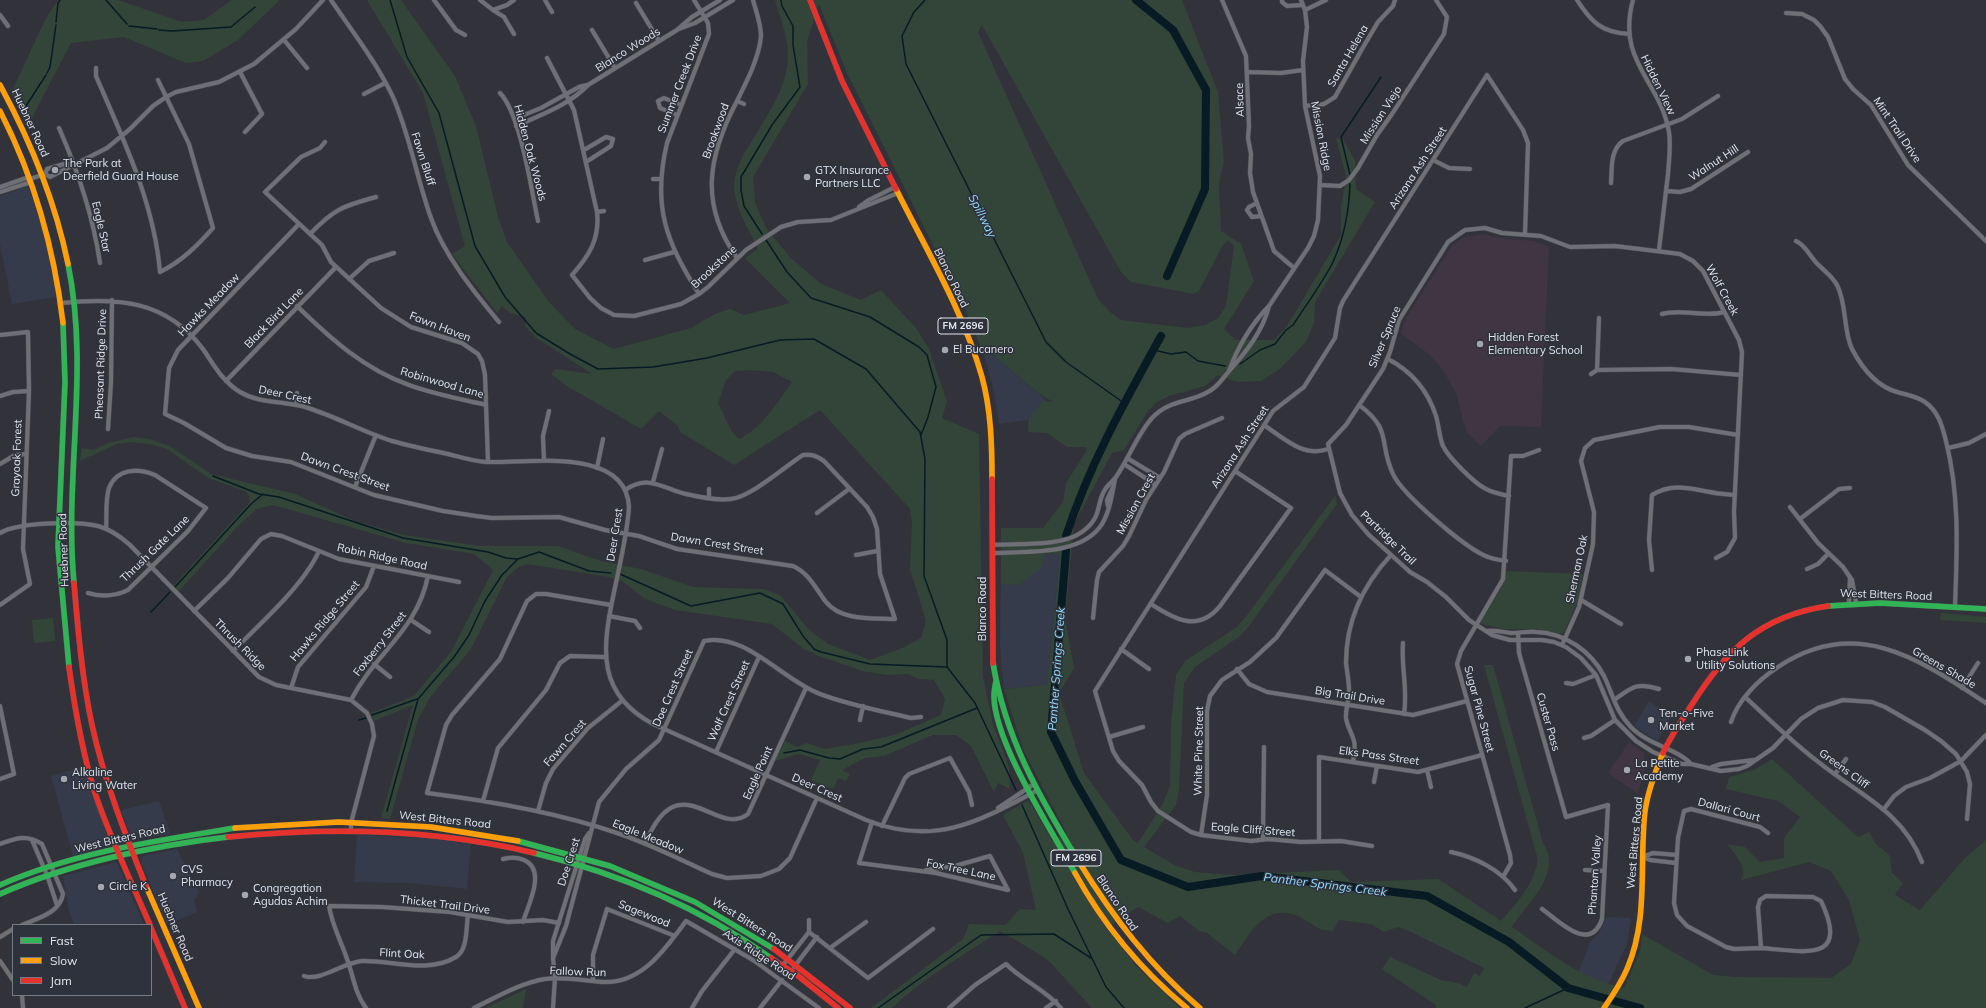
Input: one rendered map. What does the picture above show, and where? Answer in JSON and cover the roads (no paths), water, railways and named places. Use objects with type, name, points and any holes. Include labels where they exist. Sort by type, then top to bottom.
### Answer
[{"type":"main road","name":"Blanco Road","points":[[810,0],[832,59],[965,328],[982,377],[990,416],[992,452],[992,644],[996,682],[1016,746],[1034,784],[1109,912],[1137,948],[1166,978],[1200,1008]]},
{"type":"main road","name":"Huebner Road","points":[[0,85],[26,134],[43,174],[58,218],[74,302],[78,357],[71,546],[84,683],[93,731],[101,767],[133,854],[199,1008]]},
{"type":"main road","name":"Huebner Road","points":[[0,111],[14,140],[45,222],[56,267],[61,303],[65,358],[58,547],[71,685],[80,733],[96,793],[117,849],[150,924]]},
{"type":"main road","name":"West Bitters Road","points":[[1604,1008],[1620,985],[1630,965],[1638,936],[1642,857],[1648,800],[1652,780],[1664,749],[1710,676],[1722,660],[1749,636],[1766,625],[1793,613],[1817,606],[1856,602],[1986,609]]},
{"type":"main road","name":"Blanco Road","points":[[996,682],[993,689],[999,719],[1012,757],[1069,862],[1101,914],[1116,934],[1148,971],[1187,1008]]},
{"type":"main road","points":[[80,733],[93,731]]},
{"type":"main road","name":"West Bitters Road","points":[[0,885],[44,868],[117,849],[212,830],[258,824],[351,823],[458,829],[526,841],[583,856],[685,897],[720,915],[796,964],[850,1008]]},
{"type":"main road","points":[[212,830],[212,838]]},
{"type":"main road","name":"West Bitters Road","points":[[0,894],[47,875],[120,856],[212,838],[259,833],[351,830],[457,838],[524,850],[580,865],[681,904],[737,935],[783,965],[838,1008]]},
{"type":"main road","points":[[1116,934],[1123,929]]},
{"type":"main road","name":"Huebner Road","points":[[152,930],[185,1008]]},
{"type":"main road","points":[[163,957],[175,953]]},
{"type":"street","points":[[43,174],[50,176],[66,170],[74,164],[103,151],[122,137],[153,106],[166,97],[184,90],[209,86],[254,64],[284,40],[323,0]]},
{"type":"street","name":"Fawn Bluff","points":[[331,0],[386,84],[397,108],[421,182],[431,219],[438,236],[456,265],[498,322]]},
{"type":"street","points":[[434,0],[456,30],[465,35]]},
{"type":"street","points":[[480,0],[504,17],[514,34]]},
{"type":"street","points":[[493,10],[507,5],[514,0]]},
{"type":"street","points":[[545,0],[552,12]]},
{"type":"street","name":"Summer Creek Drive","points":[[694,0],[710,29],[666,143],[660,178],[661,207],[674,252],[699,294]]},
{"type":"street","name":"Blanco Woods","points":[[516,126],[544,114],[569,99],[588,85],[677,30],[720,0]]},
{"type":"street","name":"Blanco Woods","points":[[677,30],[704,17],[733,0]]},
{"type":"street","name":"Brookwood","points":[[737,258],[728,245],[718,225],[712,204],[711,192],[715,156],[737,101],[746,85],[760,42],[760,27],[753,0]]},
{"type":"street","name":"Alsace","points":[[1222,0],[1244,50],[1248,72],[1250,181],[1274,251],[1294,268]]},
{"type":"street","points":[[1282,0],[1286,6],[1303,5]]},
{"type":"street","name":"Mission Ridge","points":[[1229,371],[1234,357],[1255,323],[1269,306],[1308,248],[1314,236],[1318,220],[1320,185],[1319,168],[1306,106],[1303,48],[1307,27],[1305,10],[1301,0]]},
{"type":"street","points":[[1305,10],[1326,0]]},
{"type":"street","name":"Santa Helena","points":[[1306,106],[1324,104],[1335,97],[1378,22],[1393,6],[1395,0]]},
{"type":"street","name":"Mission Viejo","points":[[1320,185],[1340,186],[1349,180],[1364,160],[1377,135],[1444,34],[1446,17],[1436,0]]},
{"type":"street","points":[[1577,0],[1589,18],[1598,25],[1611,32],[1630,34]]},
{"type":"street","name":"Hidden View","points":[[1633,0],[1630,19],[1630,34],[1636,62],[1657,98],[1667,124],[1670,152],[1659,250]]},
{"type":"street","points":[[636,3],[659,41]]},
{"type":"street","name":"Mint Trail Drive","points":[[1786,13],[1802,14],[1814,20],[1820,26],[1828,37],[1845,79],[1853,89],[1871,105],[1908,165],[1986,241]]},
{"type":"street","points":[[0,15],[8,26]]},
{"type":"street","points":[[592,30],[615,68]]},
{"type":"street","points":[[284,40],[307,68]]},
{"type":"street","points":[[547,58],[567,94],[578,121],[597,212],[604,211]]},
{"type":"street","points":[[96,68],[96,76],[122,137],[147,203],[159,257],[160,272],[175,264],[188,254],[213,228],[189,144],[158,80]]},
{"type":"street","points":[[1248,72],[1281,73],[1303,70]]},
{"type":"street","points":[[240,72],[262,114],[245,132]]},
{"type":"street","name":"Arizona Ash Street","points":[[1095,691],[1264,425],[1278,405],[1295,395],[1304,387],[1335,338],[1340,308],[1343,301],[1487,75],[1524,130],[1527,138],[1528,152],[1525,234]]},
{"type":"street","points":[[364,94],[386,84]]},
{"type":"street","name":"Blanco Woods","points":[[514,119],[542,108],[579,87],[588,85]]},
{"type":"street","name":"Hidden Oak Woods","points":[[500,93],[507,102],[514,119],[538,221]]},
{"type":"street","points":[[1611,183],[1614,152],[1617,145],[1623,141],[1689,116],[1718,96]]},
{"type":"street","points":[[677,115],[660,108],[658,101],[664,98],[681,105]]},
{"type":"street","name":"Brookwood","points":[[737,101],[744,104]]},
{"type":"street","name":"Eagle Star","points":[[59,128],[74,164],[86,199],[97,242],[100,263]]},
{"type":"street","points":[[584,150],[606,137],[613,139],[611,146],[586,162]]},
{"type":"street","name":"Fawn Haven","points":[[325,142],[320,148],[301,157],[265,192],[322,245],[336,267],[376,304],[396,319],[428,334],[462,343],[475,352],[482,361],[484,367],[488,462]]},
{"type":"street","name":"Walnut Hill","points":[[1666,191],[1680,192],[1691,189],[1748,152]]},
{"type":"street","points":[[1433,160],[1449,168],[1470,169]]},
{"type":"street","points":[[0,192],[28,183],[30,180],[43,174],[47,169],[64,164],[74,164]]},
{"type":"street","points":[[0,187],[26,178],[30,180]]},
{"type":"street","points":[[653,179],[660,178]]},
{"type":"street","name":"Brookstone","points":[[856,210],[870,200],[895,187]]},
{"type":"street","name":"Brookstone","points":[[597,212],[598,227],[593,246],[587,258],[572,275],[597,305],[610,313],[624,316],[634,316],[672,307],[699,294],[750,246],[780,227],[798,222],[831,220],[898,193]]},
{"type":"street","points":[[310,234],[327,216],[338,209],[376,197]]},
{"type":"street","points":[[1257,202],[1249,207],[1249,214],[1252,216],[1261,216]]},
{"type":"street","name":"Hawks Meadow","points":[[165,414],[170,364],[178,350],[299,224]]},
{"type":"street","name":"Wolf Creek","points":[[1461,232],[1476,228],[1502,233],[1542,236],[1570,247],[1615,246],[1659,250],[1680,254],[1696,264],[1706,277],[1741,348],[1735,495],[1735,538],[1727,552],[1716,558]]},
{"type":"street","name":"Silver Spruce","points":[[1328,449],[1329,442],[1346,425],[1388,359],[1396,328],[1405,310],[1448,242],[1461,232]]},
{"type":"street","points":[[1796,241],[1806,247],[1814,260],[1828,273],[1838,286],[1851,346],[1865,370],[1884,387],[1915,397],[1929,405],[1939,418],[1948,448],[1956,501],[1958,527],[1955,607]]},
{"type":"street","points":[[645,260],[674,252]]},
{"type":"street","points":[[349,279],[369,262],[394,253]]},
{"type":"street","name":"Black Bird Lane","points":[[226,381],[336,267]]},
{"type":"street","name":"Deer Crest","points":[[61,303],[112,300],[129,302],[154,310],[176,323],[191,336],[226,381],[240,392],[255,399],[309,408],[392,441],[488,462],[544,460],[567,461],[596,468],[612,475],[625,490],[629,507],[609,616],[605,643],[605,657],[612,683],[623,700],[638,715],[664,729],[872,822],[882,826],[907,831],[935,832],[962,826],[1038,790]]},
{"type":"street","name":"Pheasant Ridge Drive","points":[[108,429],[111,382],[112,300]]},
{"type":"street","name":"Robinwood Lane","points":[[297,306],[347,352],[388,377],[410,386],[486,405]]},
{"type":"street","name":"Mission Ridge","points":[[993,545],[1071,538],[1081,533],[1096,517],[1106,488],[1115,479],[1145,428],[1157,413],[1172,404],[1196,398],[1216,387],[1240,360],[1248,348],[1261,327],[1269,306]]},
{"type":"street","points":[[1662,314],[1670,312],[1710,315],[1724,312]]},
{"type":"street","points":[[1597,370],[1599,318]]},
{"type":"street","points":[[1255,323],[1261,327]]},
{"type":"street","name":"Grayoak Forest","points":[[0,335],[28,332],[29,391],[24,561],[30,584],[0,605]]},
{"type":"street","points":[[1242,344],[1248,348]]},
{"type":"street","points":[[1388,359],[1412,376],[1424,391],[1433,408],[1448,455],[1482,487],[1492,492],[1509,496]]},
{"type":"street","points":[[1591,374],[1597,370],[1671,369],[1741,375]]},
{"type":"street","points":[[0,396],[13,392],[29,391]]},
{"type":"street","points":[[296,405],[297,393]]},
{"type":"street","points":[[1359,405],[1373,416],[1380,426],[1390,468],[1403,489],[1444,527],[1481,554],[1506,561]]},
{"type":"street","points":[[544,460],[543,436],[549,410]]},
{"type":"street","name":"Dawn Crest Street","points":[[165,414],[184,423],[226,448],[252,456],[291,462],[374,495],[443,511],[492,518],[559,517],[677,549],[793,566],[807,574],[826,602],[838,612],[856,617],[895,619],[880,574],[877,551],[877,529],[873,517],[824,461],[810,454],[803,455],[741,497],[730,500],[709,497]]},
{"type":"street","name":"Mission Crest","points":[[1093,618],[1099,572],[1126,541],[1146,500],[1171,459],[1179,438],[1222,418]]},
{"type":"street","points":[[1264,425],[1296,446],[1307,451],[1315,452],[1328,449]]},
{"type":"street","name":"Sherman Oak","points":[[1562,645],[1581,600],[1595,528],[1591,498],[1581,461],[1585,448],[1594,440],[1660,427],[1689,427],[1738,435]]},
{"type":"street","points":[[1948,448],[1969,443],[1986,434]]},
{"type":"street","points":[[354,487],[376,435]]},
{"type":"street","points":[[596,468],[603,439]]},
{"type":"street","points":[[652,482],[662,449]]},
{"type":"street","name":"Partridge Trail","points":[[1328,449],[1336,482],[1345,504],[1368,534],[1410,572],[1446,597],[1477,625],[1492,635],[1502,639],[1542,640],[1562,645],[1581,658],[1596,675],[1610,712],[1615,720],[1636,742],[1682,764],[1712,767],[1721,771],[1735,769]]},
{"type":"street","name":"Sugar Pine Street","points":[[1503,877],[1511,863],[1510,855],[1457,664],[1461,651],[1500,587],[1503,579],[1506,561],[1512,456],[1523,456],[1539,450]]},
{"type":"street","points":[[0,464],[15,455],[26,454]]},
{"type":"street","points":[[1127,458],[1160,478]]},
{"type":"street","points":[[1124,464],[1156,485]]},
{"type":"street","name":"Thrush Gate Lane","points":[[88,593],[98,596],[122,592],[133,586],[193,526],[206,508],[154,475],[147,472],[131,470],[116,479],[109,489],[106,529]]},
{"type":"street","points":[[1150,604],[1170,616],[1185,621],[1201,620],[1212,614],[1220,606],[1291,508],[1236,471]]},
{"type":"street","name":"Mission Ridge","points":[[993,553],[1063,548],[1085,540],[1094,534],[1102,524],[1108,506],[1107,500],[1114,486],[1115,479]]},
{"type":"street","points":[[625,490],[636,484],[652,482],[686,494],[709,497],[709,489]]},
{"type":"street","points":[[1652,570],[1649,547],[1652,495],[1666,488],[1682,486],[1710,493],[1735,495]]},
{"type":"street","points":[[1800,519],[1839,489],[1850,488]]},
{"type":"street","points":[[818,513],[849,489]]},
{"type":"street","points":[[1100,504],[1108,506]]},
{"type":"street","points":[[1790,507],[1828,554],[1850,577],[1856,602]]},
{"type":"street","name":"Thrush Ridge","points":[[0,533],[12,528],[24,526],[59,524],[98,526],[106,529],[125,540],[259,677],[276,685],[351,700],[362,707],[372,724],[374,736],[351,823],[351,830]]},
{"type":"street","name":"Robin Ridge Road","points":[[194,611],[228,578],[266,536],[271,534],[282,536],[339,559],[459,582]]},
{"type":"street","points":[[1036,542],[1036,550]]},
{"type":"street","points":[[233,651],[282,602],[313,563],[319,551]]},
{"type":"street","points":[[856,555],[877,551]]},
{"type":"street","points":[[1808,569],[1818,564],[1828,554]]},
{"type":"street","points":[[1353,762],[1355,748],[1354,740],[1347,725],[1346,716],[1349,692],[1347,647],[1353,617],[1361,597],[1370,581],[1391,555]]},
{"type":"street","name":"Hawks Ridge Street","points":[[291,688],[298,667],[325,638],[366,587],[374,566]]},
{"type":"street","name":"White Pine Street","points":[[1201,835],[1207,795],[1208,703],[1216,685],[1237,669],[1260,655],[1276,638],[1325,570],[1361,597]]},
{"type":"street","name":"Foxberry Street","points":[[351,700],[359,684],[374,664],[411,620],[422,600],[428,576]]},
{"type":"street","points":[[1850,602],[1852,585]]},
{"type":"street","name":"Eagle Meadow","points":[[611,605],[546,594],[536,594],[527,601],[500,658],[452,715],[446,725],[427,793],[538,811],[592,825],[618,833],[720,877],[727,878],[769,874],[780,869],[790,858],[817,798]]},
{"type":"street","points":[[1581,600],[1621,624]]},
{"type":"street","points":[[609,616],[635,621],[640,628]]},
{"type":"street","points":[[411,620],[429,632]]},
{"type":"street","name":"Partridge Trail","points":[[1487,631],[1546,633],[1565,638],[1590,656],[1607,682],[1621,716],[1632,729],[1664,749],[1686,758],[1691,764]]},
{"type":"street","name":"Custer Pass","points":[[1518,633],[1519,653],[1566,817],[1608,805]]},
{"type":"street","name":"Doe Crest Street","points":[[590,832],[601,798],[626,769],[656,744],[704,641],[724,639],[736,644],[759,657],[806,688],[836,700],[911,718],[921,717]]},
{"type":"street","points":[[1402,643],[1402,671],[1406,693],[1404,714]]},
{"type":"street","name":"Greens Shade","points":[[1731,722],[1734,713],[1745,697],[1763,678],[1791,658],[1818,648],[1840,644],[1859,644],[1895,651],[1917,660],[1986,703]]},
{"type":"street","points":[[1121,649],[1149,669]]},
{"type":"street","points":[[483,801],[498,748],[546,690],[560,663],[570,656],[605,657]]},
{"type":"street","name":"Wolf Crest Street","points":[[716,752],[759,657]]},
{"type":"street","points":[[1962,688],[1978,663]]},
{"type":"street","points":[[374,664],[390,677]]},
{"type":"street","name":"Big Trail Drive","points":[[1237,669],[1246,681],[1259,690],[1404,714],[1421,714],[1467,701]]},
{"type":"street","points":[[1566,683],[1573,684],[1596,675]]},
{"type":"street","points":[[1600,684],[1607,682]]},
{"type":"street","points":[[1614,700],[1636,686],[1646,685],[1659,689]]},
{"type":"street","name":"Eagle Point","points":[[645,844],[658,818],[667,810],[678,806],[698,806],[730,820],[743,818],[751,809],[806,688]]},
{"type":"street","name":"Eagle Cliff Street","points":[[1095,691],[1108,737],[1116,758],[1142,785],[1155,808],[1184,828],[1201,835],[1250,841],[1263,840],[1300,842],[1319,840],[1341,841],[1372,846]]},
{"type":"street","name":"Greens Cliff","points":[[1745,697],[1787,735],[1835,774],[1884,809],[1909,835],[1922,862]]},
{"type":"street","name":"Fawn Crest","points":[[538,811],[546,783],[553,769],[588,728],[623,700]]},
{"type":"street","points":[[1734,762],[1735,769],[1747,766],[1773,748],[1787,735],[1801,718],[1826,704],[1843,700],[1863,700],[1885,707],[1950,747],[1961,761],[1967,772],[1970,784],[1967,819]]},
{"type":"street","points":[[0,706],[14,774],[0,779]]},
{"type":"street","points":[[860,720],[863,706]]},
{"type":"street","points":[[1584,738],[1591,736],[1615,720]]},
{"type":"street","points":[[1108,737],[1143,727]]},
{"type":"street","points":[[1884,809],[1894,796],[1906,787],[1930,778],[1961,761],[1986,735]]},
{"type":"street","points":[[1263,840],[1264,747]]},
{"type":"street","name":"Elks Pass Street","points":[[1319,840],[1319,757],[1410,771],[1427,770],[1482,755]]},
{"type":"street","points":[[882,826],[905,778],[909,774],[950,758],[969,792],[972,806]]},
{"type":"street","points":[[1835,774],[1846,759]]},
{"type":"street","points":[[1712,767],[1734,762],[1755,760]]},
{"type":"street","points":[[1374,782],[1377,766]]},
{"type":"street","points":[[1427,770],[1431,786]]},
{"type":"street","name":"Deer Crest","points":[[991,812],[1034,784]]},
{"type":"street","name":"Phantom Valley","points":[[1542,909],[1573,932],[1580,935],[1593,933],[1602,918],[1608,805]]},
{"type":"street","name":"Dallari Court","points":[[1677,855],[1678,838],[1684,811],[1691,809],[1765,829],[1768,833]]},
{"type":"street","name":"Fox Tree Lane","points":[[872,822],[859,864],[916,870],[957,877],[1008,890],[990,856],[955,866],[916,870]]},
{"type":"street","name":"Doe Crest","points":[[553,1008],[555,978],[553,941],[590,832]]},
{"type":"street","points":[[0,844],[20,837],[37,841],[43,847],[62,891],[62,899],[50,913],[24,924]]},
{"type":"street","points":[[32,840],[54,893],[57,905]]},
{"type":"street","points":[[36,850],[43,847]]},
{"type":"street","points":[[1451,852],[1478,861],[1503,877],[1515,890]]},
{"type":"street","points":[[1642,857],[1653,853],[1677,855],[1674,903],[1677,915],[1682,922],[1726,947],[1734,949],[1762,948],[1810,952],[1822,949],[1829,940],[1831,928],[1821,901],[1813,898],[1766,896],[1760,900],[1758,907],[1762,948]]},
{"type":"street","points":[[503,859],[512,857],[528,861],[535,871],[535,883],[522,922]]},
{"type":"street","points":[[1642,857],[1650,860],[1676,863]]},
{"type":"street","name":"Doe Crest","points":[[553,958],[564,932],[580,865]]},
{"type":"street","points":[[1585,870],[1604,871]]},
{"type":"street","points":[[54,893],[62,891]]},
{"type":"street","name":"Thicket Trail Drive","points":[[349,964],[331,917],[329,906],[382,907],[468,915],[508,922],[543,920],[559,923]]},
{"type":"street","name":"Sagewood","points":[[594,981],[593,955],[607,909],[674,936]]},
{"type":"street","name":"Flint Oak","points":[[304,976],[314,978],[349,964],[362,962],[431,965],[456,957],[463,948],[468,915]]},
{"type":"street","points":[[783,965],[809,932],[809,920]]},
{"type":"street","name":"Fallow Run","points":[[474,1008],[528,983],[555,978],[609,982],[619,980],[646,968],[654,962],[686,921]]},
{"type":"street","name":"Axis Ridge Road","points":[[686,921],[735,949],[782,980],[819,1008]]},
{"type":"street","points":[[830,948],[866,922]]},
{"type":"street","points":[[809,932],[868,978],[933,929]]},
{"type":"street","points":[[0,937],[12,930]]},
{"type":"street","points":[[791,971],[817,937]]},
{"type":"street","points":[[800,944],[807,950]]},
{"type":"street","points":[[692,1008],[702,991],[735,949]]},
{"type":"street","points":[[0,961],[12,979]]},
{"type":"street","points":[[349,964],[356,991],[366,1008]]},
{"type":"street","points":[[949,1008],[975,985],[1006,964],[1017,975],[1056,1002],[1061,1008]]},
{"type":"street","points":[[760,1008],[782,980]]},
{"type":"street","points":[[22,996],[23,1008]]},
{"type":"street","points":[[1046,1008],[1056,1002]]},
{"type":"waterway","points":[[56,22],[58,3],[60,0]]},
{"type":"waterway","points":[[106,0],[127,24]]},
{"type":"waterway","points":[[390,0],[407,57],[439,113],[475,246],[505,297],[536,333],[598,369],[653,367],[707,358],[780,340],[814,339],[866,369],[920,432],[925,459],[924,576],[947,640],[947,667],[975,703],[1016,790]]},
{"type":"waterway","points":[[762,234],[744,206],[741,190],[741,177],[772,125],[800,87],[793,45],[793,26],[782,6],[781,0]]},
{"type":"waterway","name":"Spillway","points":[[925,0],[914,12],[902,36],[906,64],[1046,342],[1066,362],[1124,403]]},
{"type":"waterway","name":"Panther Springs Creek","points":[[1136,0],[1173,30],[1206,90],[1205,189],[1167,276]]},
{"type":"waterway","points":[[159,30],[172,31],[231,27],[255,7]]},
{"type":"waterway","points":[[47,73],[50,67],[56,25]]},
{"type":"waterway","points":[[129,26],[157,29]]},
{"type":"waterway","points":[[22,112],[46,75]]},
{"type":"waterway","points":[[1350,175],[1341,137],[1381,77]]},
{"type":"waterway","points":[[1240,364],[1260,350],[1275,344],[1286,330],[1293,325],[1324,278],[1337,253],[1343,234],[1350,184]]},
{"type":"waterway","points":[[766,240],[787,272],[811,298],[870,317],[919,347],[927,355],[936,387],[928,417],[921,435]]},
{"type":"waterway","name":"Panther Springs Creek","points":[[1066,536],[1085,484],[1121,409],[1161,336]]},
{"type":"waterway","points":[[1154,350],[1171,354],[1186,352],[1198,361],[1225,366]]},
{"type":"waterway","points":[[213,476],[259,494],[279,497],[403,538],[488,552],[506,558],[517,559]]},
{"type":"waterway","points":[[175,587],[251,504],[263,494]]},
{"type":"waterway","name":"Panther Springs Creek","points":[[1066,551],[1051,732],[1075,781],[1121,860],[1188,887],[1262,876],[1427,896],[1509,942],[1568,988],[1640,1008]]},
{"type":"waterway","points":[[387,811],[418,699],[454,657],[469,635],[485,601],[502,575],[518,559],[539,552],[589,571],[611,573]]},
{"type":"waterway","points":[[620,574],[691,606],[760,593],[783,604],[803,636],[814,649],[821,652],[870,664],[946,667]]},
{"type":"waterway","points":[[151,612],[170,592]]},
{"type":"waterway","points":[[372,715],[417,699]]},
{"type":"waterway","points":[[784,753],[800,750],[829,758],[840,759],[863,749],[881,747],[977,708]]},
{"type":"waterway","points":[[359,720],[366,718]]},
{"type":"waterway","points":[[1022,805],[1068,909],[1106,987],[1124,1008]]},
{"type":"waterway","points":[[878,1008],[981,935],[1054,934],[1091,958]]},
{"type":"waterway","points":[[1525,1008],[1568,988]]},
{"type":"place","name":"The Park at Deerfield Guard House","points":[[55,170]]},
{"type":"place","name":"GTX Insurance Partners LLC","points":[[807,177]]},
{"type":"place","name":"Hidden Forest Elementary School","points":[[1480,344]]},
{"type":"place","name":"El Bucanero","points":[[945,350]]},
{"type":"place","name":"PhaseLink Utility Solutions","points":[[1688,659]]},
{"type":"place","name":"Ten-o-Five Market","points":[[1651,720]]},
{"type":"place","name":"La Petite Academy","points":[[1627,770]]},
{"type":"place","name":"Alkaline Living Water","points":[[64,779]]},
{"type":"place","name":"CVS Pharmacy","points":[[173,876]]},
{"type":"place","name":"Circle K","points":[[101,887]]},
{"type":"place","name":"Congregation Agudas Achim","points":[[245,895]]}]
